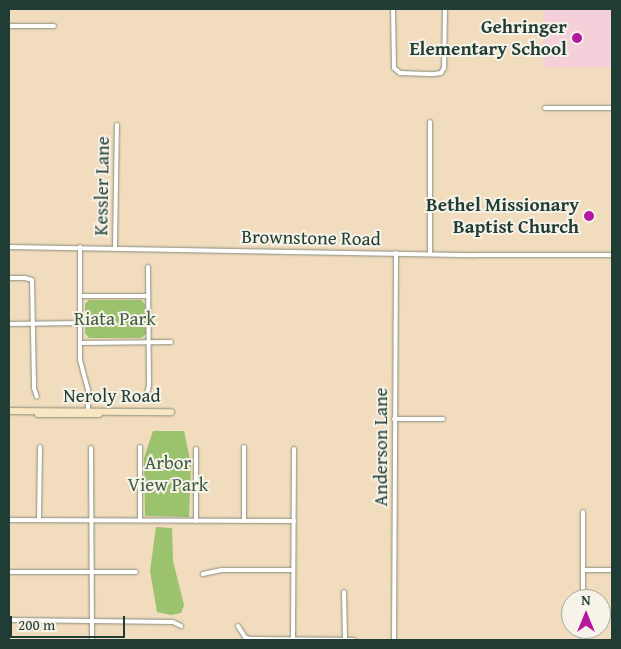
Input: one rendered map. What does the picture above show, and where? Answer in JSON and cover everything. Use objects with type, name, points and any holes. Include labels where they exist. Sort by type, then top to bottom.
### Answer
[{"type":"street","points":[[393,9],[394,68],[400,73],[426,74],[441,73],[444,68],[444,9]]},
{"type":"street","points":[[9,26],[54,26]]},
{"type":"street","points":[[545,108],[612,108]]},
{"type":"street","points":[[430,122],[430,254]]},
{"type":"street","name":"Kessler Lane","points":[[115,247],[117,125]]},
{"type":"street","name":"Brownstone Road","points":[[9,247],[115,247],[430,254],[612,254]]},
{"type":"street","points":[[80,247],[80,360],[88,388],[88,412]]},
{"type":"street","name":"Anderson Lane","points":[[394,640],[396,253]]},
{"type":"street","points":[[147,394],[149,386],[148,267]]},
{"type":"street","points":[[9,278],[32,280],[34,388],[37,396]]},
{"type":"street","points":[[81,296],[148,296]]},
{"type":"street","points":[[9,324],[80,323]]},
{"type":"street","points":[[80,343],[171,342]]},
{"type":"street","name":"Neroly Road","points":[[9,413],[171,412],[88,412]]},
{"type":"street","points":[[394,419],[443,419]]},
{"type":"street","points":[[39,520],[40,447]]},
{"type":"street","points":[[140,447],[140,520]]},
{"type":"street","points":[[244,447],[244,521]]},
{"type":"street","points":[[91,448],[92,640]]},
{"type":"street","points":[[196,449],[196,521]]},
{"type":"street","points":[[293,640],[294,449]]},
{"type":"street","points":[[583,512],[583,589]]},
{"type":"street","points":[[9,520],[294,522]]},
{"type":"street","points":[[203,574],[222,570],[293,570]]},
{"type":"street","points":[[583,570],[612,570]]},
{"type":"street","points":[[9,572],[136,572]]},
{"type":"street","points":[[344,592],[345,640]]},
{"type":"street","points":[[9,620],[173,622],[181,626]]},
{"type":"street","points":[[238,626],[245,637],[250,639],[354,640]]},
{"type":"shaded area","name":"Gehringer Elementary School","points":[[543,9],[612,9],[612,67],[543,67]]},
{"type":"green space","name":"Riata Park","points":[[89,300],[141,300],[145,304],[146,334],[141,338],[89,338],[85,333],[85,304]]},
{"type":"green space","name":"Arbor View Park","points":[[153,431],[184,431],[191,464],[189,517],[145,516],[144,458]]},
{"type":"green space","name":"Arbor View Park","points":[[156,527],[172,528],[173,561],[184,605],[181,613],[171,615],[157,612],[150,571]]},
{"type":"place","name":"Gehringer Elementary School","points":[[577,38]]},
{"type":"place","name":"Bethel Missionary Baptist Church","points":[[589,216]]}]
